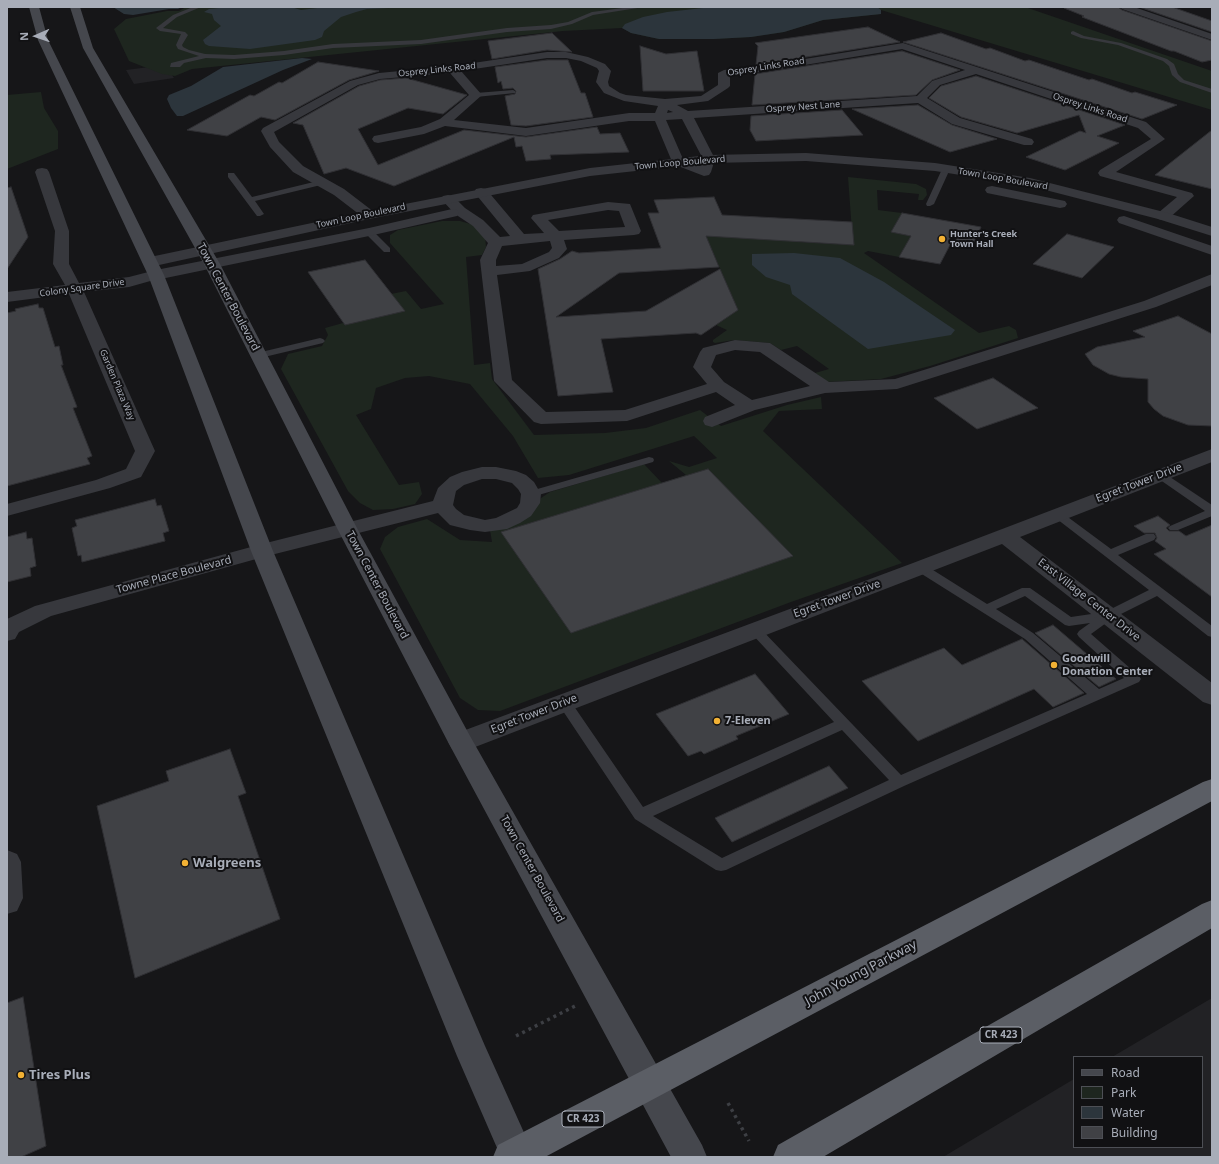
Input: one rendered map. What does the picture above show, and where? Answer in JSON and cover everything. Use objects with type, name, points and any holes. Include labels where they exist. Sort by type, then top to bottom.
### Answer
[{"type":"highway","name":"John Young Parkway","points":[[515,1156],[650,1083],[1212,789]]},
{"type":"highway","name":"CR 423","points":[[790,1157],[1212,913]]},
{"type":"main road","points":[[34,7],[43,40],[153,268],[262,551],[515,1156]]},
{"type":"main road","name":"Town Center Boulevard","points":[[75,7],[88,48],[208,257],[260,355],[348,530],[461,742],[690,1157]]},
{"type":"street","points":[[1125,7],[1212,37]]},
{"type":"street","name":"Osprey Links Road","points":[[369,215],[339,192],[298,169],[274,144],[267,131],[354,83],[379,76],[453,69],[547,55],[566,55],[584,59],[601,66],[605,70],[602,82],[604,87],[616,95],[624,98],[665,103],[704,99],[724,86],[724,72],[768,68],[903,46],[1142,125],[1159,139],[1105,173],[1187,196],[1163,216]]},
{"type":"street","points":[[453,69],[476,95]]},
{"type":"street","points":[[976,70],[936,83],[920,99],[956,121],[1028,142]]},
{"type":"street","name":"Osprey Nest Lane","points":[[378,139],[424,130],[444,122],[476,95]]},
{"type":"street","name":"Osprey Nest Lane","points":[[444,122],[526,132],[629,117],[686,116],[920,99]]},
{"type":"street","points":[[665,103],[686,116],[709,159],[704,172],[678,161],[659,117],[665,103]]},
{"type":"street","name":"Town Loop Boulevard","points":[[208,257],[369,215],[481,192],[590,172],[678,161],[709,159],[806,157],[946,169],[1030,182],[1163,216],[1212,232]]},
{"type":"street","name":"Garden Plaza Way","points":[[7,510],[103,484],[134,473],[145,451],[72,283],[61,264],[62,231],[42,172]]},
{"type":"street","name":"Town Loop Boulevard","points":[[623,182],[704,172],[734,172]]},
{"type":"street","name":"Town Loop Boulevard","points":[[924,181],[953,184]]},
{"type":"street","name":"Town Loop Boulevard","points":[[968,186],[1075,208]]},
{"type":"street","points":[[481,192],[520,239]]},
{"type":"street","name":"Town Loop Boulevard","points":[[153,268],[208,257],[369,232],[491,204],[555,192]]},
{"type":"street","points":[[448,199],[460,211],[478,223],[496,242]]},
{"type":"street","points":[[489,271],[525,268],[544,260],[560,249],[555,236],[538,218],[608,206],[625,207],[634,231],[555,236],[496,242]]},
{"type":"street","points":[[1090,211],[1141,225],[1212,251]]},
{"type":"street","points":[[496,242],[488,260],[503,381],[541,418],[627,415],[718,386]]},
{"type":"street","name":"Colony Square Drive","points":[[134,265],[153,268]]},
{"type":"street","name":"Colony Square Drive","points":[[7,286],[129,282],[153,268]]},
{"type":"street","name":"Colony Square Drive","points":[[7,297],[72,283],[105,270]]},
{"type":"street","points":[[712,421],[749,406],[825,388],[896,384],[1150,304],[1212,279]]},
{"type":"street","points":[[749,406],[718,386],[702,367],[709,352],[735,345],[764,347],[825,388]]},
{"type":"street","name":"Egret Tower Drive","points":[[461,742],[921,568],[1056,514],[1212,455]]},
{"type":"street","points":[[496,472],[509,475],[527,486],[531,494],[530,503],[524,512],[513,519],[500,524],[485,526],[457,520],[448,513],[443,505],[444,496],[448,488],[457,481],[468,476],[482,473],[496,472]]},
{"type":"street","name":"Towne Place Boulevard","points":[[7,633],[10,628],[43,611],[262,551],[443,505]]},
{"type":"street","name":"East Village Center Drive","points":[[1004,535],[1212,696]]},
{"type":"street","points":[[7,862],[9,898],[7,902]]},
{"type":"lane","points":[[198,7],[176,16],[159,28],[162,30],[183,33],[185,35],[179,45],[180,48],[195,54],[234,57],[284,53],[333,46],[443,40],[507,30],[560,25],[592,14],[641,7]]},
{"type":"lane","points":[[1074,33],[1083,37],[1119,44],[1165,60],[1172,65],[1175,75],[1182,81],[1212,91]]},
{"type":"lane","points":[[182,62],[206,56]]},
{"type":"lane","points":[[476,95],[513,92]]},
{"type":"lane","points":[[930,204],[946,169]]},
{"type":"lane","points":[[231,175],[260,214]]},
{"type":"lane","points":[[250,200],[322,182]]},
{"type":"lane","points":[[369,232],[387,250]]},
{"type":"lane","points":[[260,355],[320,341]]},
{"type":"lane","points":[[531,494],[649,460]]},
{"type":"lane","points":[[1160,475],[1212,511]]},
{"type":"lane","points":[[1174,528],[1212,511]]},
{"type":"lane","points":[[1056,514],[1212,633]]},
{"type":"lane","points":[[1109,554],[1150,537]]},
{"type":"lane","points":[[921,568],[1029,636],[1098,696]]},
{"type":"lane","points":[[986,609],[1026,591],[1069,622],[1108,615]]},
{"type":"lane","points":[[564,702],[640,815],[721,865],[899,782],[1134,679],[1082,634],[1108,615],[1158,591]]},
{"type":"lane","points":[[755,630],[899,782]]},
{"type":"lane","points":[[640,815],[843,724]]},
{"type":"path","points":[[516,1036],[578,1004]]},
{"type":"path","points":[[728,1103],[749,1141]]},
{"type":"shaded area","points":[[165,65],[174,78],[134,84],[126,70]]},
{"type":"shaded area","points":[[1212,998],[1212,1157],[943,1157],[1073,1080],[1073,1148],[1203,1148],[1203,1056],[1114,1056]]},
{"type":"green space","points":[[186,7],[1025,7],[1212,71],[1212,110],[881,10],[881,14],[823,20],[784,32],[751,37],[659,39],[631,33],[622,28],[563,31],[192,69],[175,76],[162,74],[129,61],[114,29],[126,19],[167,11],[179,11]]},
{"type":"green space","points":[[41,92],[44,108],[58,131],[58,149],[7,169],[7,95]]},
{"type":"green space","points":[[848,177],[916,184],[926,189],[927,195],[923,200],[918,200],[919,194],[877,190],[878,210],[902,213],[891,232],[911,236],[899,257],[868,251],[864,253],[979,333],[1009,326],[1016,330],[1018,338],[930,366],[881,379],[826,382],[815,373],[829,369],[797,346],[781,350],[770,343],[734,340],[713,342],[713,340],[727,330],[716,325],[738,310],[698,218],[799,219],[799,242],[853,245]]},
{"type":"green space","points":[[442,221],[460,221],[474,225],[485,236],[486,247],[482,255],[466,257],[474,365],[490,363],[492,379],[534,435],[605,433],[646,428],[700,410],[721,426],[787,405],[821,397],[822,409],[779,411],[763,431],[902,563],[791,602],[500,711],[478,710],[460,698],[380,549],[385,537],[398,527],[427,519],[460,540],[492,542],[490,530],[525,518],[541,498],[550,492],[644,464],[662,483],[686,475],[669,461],[689,467],[717,458],[694,436],[569,475],[538,478],[513,436],[470,384],[429,376],[405,378],[376,388],[371,409],[356,415],[399,485],[419,482],[422,494],[415,504],[393,509],[373,510],[360,503],[348,491],[281,369],[288,354],[322,346],[328,335],[325,328],[343,323],[345,325],[404,311],[391,294],[406,291],[421,309],[444,304],[390,243],[390,235],[398,230]]},
{"type":"water","points":[[113,7],[182,7],[178,9],[133,15],[124,14]]},
{"type":"water","points":[[228,7],[291,7],[301,10],[325,7],[410,7],[367,9],[341,17],[324,31],[322,37],[315,40],[250,49],[209,46],[205,44],[203,40],[221,26],[214,20],[212,14],[204,12],[209,9]]},
{"type":"water","points":[[712,7],[877,7],[881,10],[881,14],[823,20],[784,32],[751,37],[714,39],[659,39],[631,33],[622,28],[625,24],[643,17],[667,12]]},
{"type":"water","points":[[302,58],[312,59],[283,70],[183,116],[177,116],[167,99],[169,95],[191,86],[223,67]]},
{"type":"water","points":[[794,253],[840,258],[884,282],[955,330],[951,335],[868,349],[792,294],[790,285],[766,277],[752,265],[752,254]]},
{"type":"building","points":[[1064,7],[1118,7],[1122,10],[1212,41],[1212,60],[1202,62],[1171,51],[1082,17],[1084,16]]},
{"type":"building","points":[[1139,7],[1172,7],[1212,21],[1212,32]]},
{"type":"building","points":[[868,27],[900,42],[756,65],[758,46],[755,43]]},
{"type":"building","points":[[552,33],[572,52],[547,50],[492,59],[488,41]]},
{"type":"building","points":[[941,33],[986,49],[990,48],[1025,61],[1029,60],[1089,80],[1092,79],[1132,93],[1135,92],[1177,105],[1142,119],[903,42]]},
{"type":"building","points":[[640,46],[666,54],[697,51],[704,91],[643,91]]},
{"type":"building","points":[[902,51],[960,70],[932,80],[916,95],[752,105],[755,74]]},
{"type":"building","points":[[547,60],[568,60],[581,93],[585,93],[593,117],[526,126],[511,125],[505,96],[515,94],[516,91],[513,88],[503,89],[501,81],[498,83],[495,67]]},
{"type":"building","points":[[318,62],[379,71],[349,80],[275,120],[261,117],[227,136],[187,130],[250,95],[254,96],[279,82],[282,83]]},
{"type":"building","points":[[976,76],[1125,125],[1097,136],[1119,143],[1065,170],[1026,157],[1080,131],[1086,133],[1079,115],[1017,133],[961,117],[929,98],[941,86]]},
{"type":"building","points":[[406,78],[467,95],[443,114],[408,108],[358,129],[378,165],[464,130],[526,137],[597,127],[600,134],[620,133],[629,152],[550,155],[551,159],[526,161],[522,146],[516,147],[514,137],[394,186],[346,168],[324,174],[303,125],[293,123],[359,86],[380,80]]},
{"type":"building","points":[[918,105],[952,125],[997,139],[950,152],[852,109]]},
{"type":"building","points":[[842,110],[863,135],[756,141],[750,130],[751,116]]},
{"type":"building","points":[[1212,130],[1212,189],[1155,175]]},
{"type":"building","points":[[11,187],[28,237],[7,269],[7,188]]},
{"type":"building","points":[[714,197],[722,215],[852,222],[854,245],[706,236],[719,267],[619,273],[556,317],[646,311],[720,269],[738,310],[701,335],[696,333],[601,339],[613,392],[558,396],[538,269],[560,259],[572,251],[579,253],[661,248],[648,213],[659,213],[654,200]]},
{"type":"building","name":"Hunter's Creek Town Hall","points":[[902,213],[981,227],[972,246],[951,243],[940,264],[899,257],[911,236],[891,232]]},
{"type":"building","points":[[1067,234],[1114,247],[1082,278],[1033,264]]},
{"type":"building","points":[[365,260],[405,311],[345,325],[308,272]]},
{"type":"building","points":[[38,304],[39,308],[43,308],[55,347],[59,346],[63,365],[61,365],[77,407],[73,408],[92,456],[87,458],[90,464],[7,486],[7,313],[16,311],[15,309]]},
{"type":"building","points":[[1178,316],[1212,334],[1212,426],[1188,425],[1163,416],[1148,402],[1148,379],[1121,377],[1109,374],[1093,365],[1085,354],[1097,347],[1145,337],[1133,331]]},
{"type":"building","points":[[993,378],[1038,408],[977,429],[934,398]]},
{"type":"building","points":[[708,469],[793,556],[571,633],[501,532]]},
{"type":"building","points":[[155,499],[157,506],[161,505],[169,531],[163,533],[165,541],[82,562],[81,555],[78,556],[72,528],[77,526],[75,520]]},
{"type":"building","points":[[1158,516],[1170,525],[1166,528],[1169,531],[1179,531],[1186,536],[1212,525],[1212,597],[1154,554],[1166,549],[1155,541],[1157,538],[1155,533],[1144,533],[1134,526]]},
{"type":"building","points":[[26,532],[27,539],[32,538],[36,566],[30,568],[31,576],[7,582],[7,537]]},
{"type":"building","points":[[1053,625],[1116,679],[1099,687],[1035,633]]},
{"type":"building","points":[[1022,639],[1084,693],[1053,707],[1034,689],[918,741],[862,681],[944,648],[962,665]]},
{"type":"building","name":"7-Eleven","points":[[755,674],[789,714],[736,736],[738,739],[704,754],[701,751],[688,756],[656,714]]},
{"type":"building","name":"Walgreens","points":[[230,749],[246,793],[238,796],[280,919],[135,978],[97,806],[169,781],[166,771]]},
{"type":"building","points":[[829,766],[848,788],[732,842],[715,818]]},
{"type":"building","name":"Tires Plus","points":[[23,997],[46,1146],[21,1157],[7,1157],[7,1003]]},
{"type":"place","name":"Hunter's Creek Town Hall","points":[[942,239]]},
{"type":"place","name":"Goodwill Donation Center","points":[[1054,665]]},
{"type":"place","name":"7-Eleven","points":[[717,721]]},
{"type":"place","name":"Walgreens","points":[[185,863]]},
{"type":"place","name":"Tires Plus","points":[[21,1075]]}]
